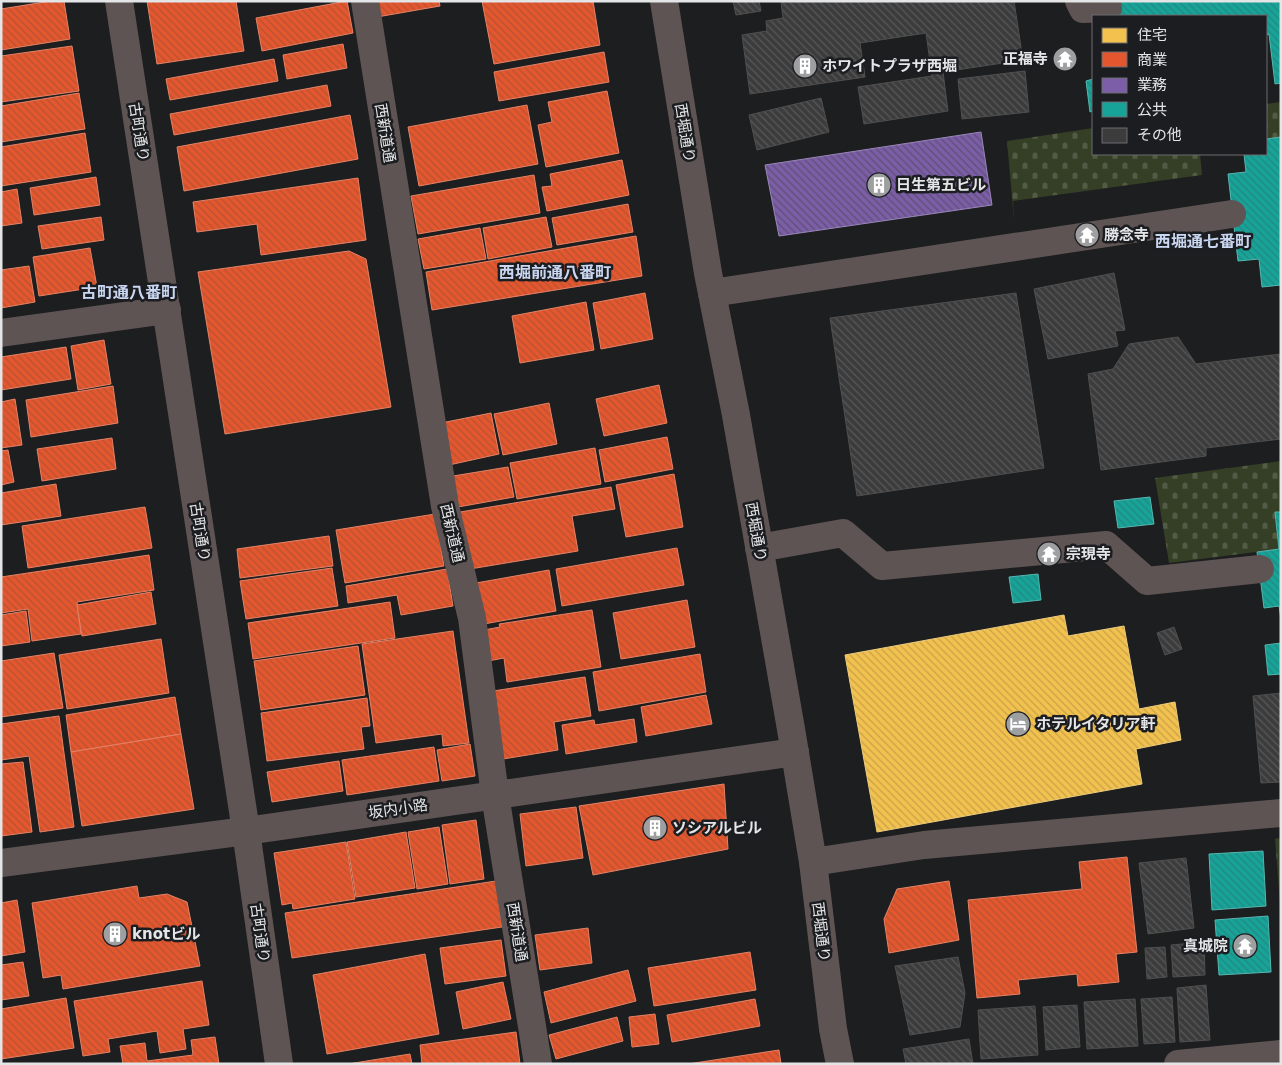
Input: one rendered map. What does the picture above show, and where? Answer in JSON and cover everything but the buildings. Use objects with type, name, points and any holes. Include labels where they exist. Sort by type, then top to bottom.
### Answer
[{"type":"street","name":"古町通り","points":[[119,1],[246,830],[279,1064]]},
{"type":"street","name":"西新道通","points":[[365,1],[443,497],[472,618],[495,795],[538,1064]]},
{"type":"street","name":"西堀通り","points":[[664,1],[712,294],[736,415],[795,752],[812,862],[833,1029],[840,1064]]},
{"type":"street","points":[[1080,1],[1083,9],[1108,8]]},
{"type":"street","points":[[712,294],[1232,214]]},
{"type":"street","points":[[1,333],[166,310]]},
{"type":"street","points":[[759,548],[844,533],[882,566],[1106,545],[1147,581],[1260,569]]},
{"type":"street","name":"坂内小路","points":[[1,863],[795,752]]},
{"type":"street","points":[[812,862],[924,844],[1281,813]]},
{"type":"street","points":[[1178,1064],[1281,1054]]},
{"type":"green space","points":[[1281,102],[1281,137],[1267,139],[1267,104]]},
{"type":"green space","points":[[1092,128],[1092,155],[1200,155],[1202,175],[1013,201],[1014,220],[1007,141]]},
{"type":"green space","points":[[1281,461],[1281,512],[1275,513],[1279,549],[1169,563],[1155,478]]},
{"type":"green space","points":[[1281,838],[1281,914],[1275,839]]},
{"type":"place","name":"正福寺","points":[[1065,59]]},
{"type":"place","name":"ホワイトプラザ西堀","points":[[805,66]]},
{"type":"place","name":"日生第五ビル","points":[[879,185]]},
{"type":"place","name":"勝念寺","points":[[1087,235]]},
{"type":"place","name":"宗現寺","points":[[1049,554]]},
{"type":"place","name":"ホテルイタリア軒","points":[[1018,724]]},
{"type":"place","name":"ソシアルビル","points":[[655,828]]},
{"type":"place","name":"knotビル","points":[[115,934]]},
{"type":"place","name":"真城院","points":[[1245,946]]},
{"type":"district","name":"西堀通七番町","points":[[1203,241]]},
{"type":"district","name":"西堀前通八番町","points":[[555,272]]},
{"type":"district","name":"古町通八番町","points":[[129,292]]}]
